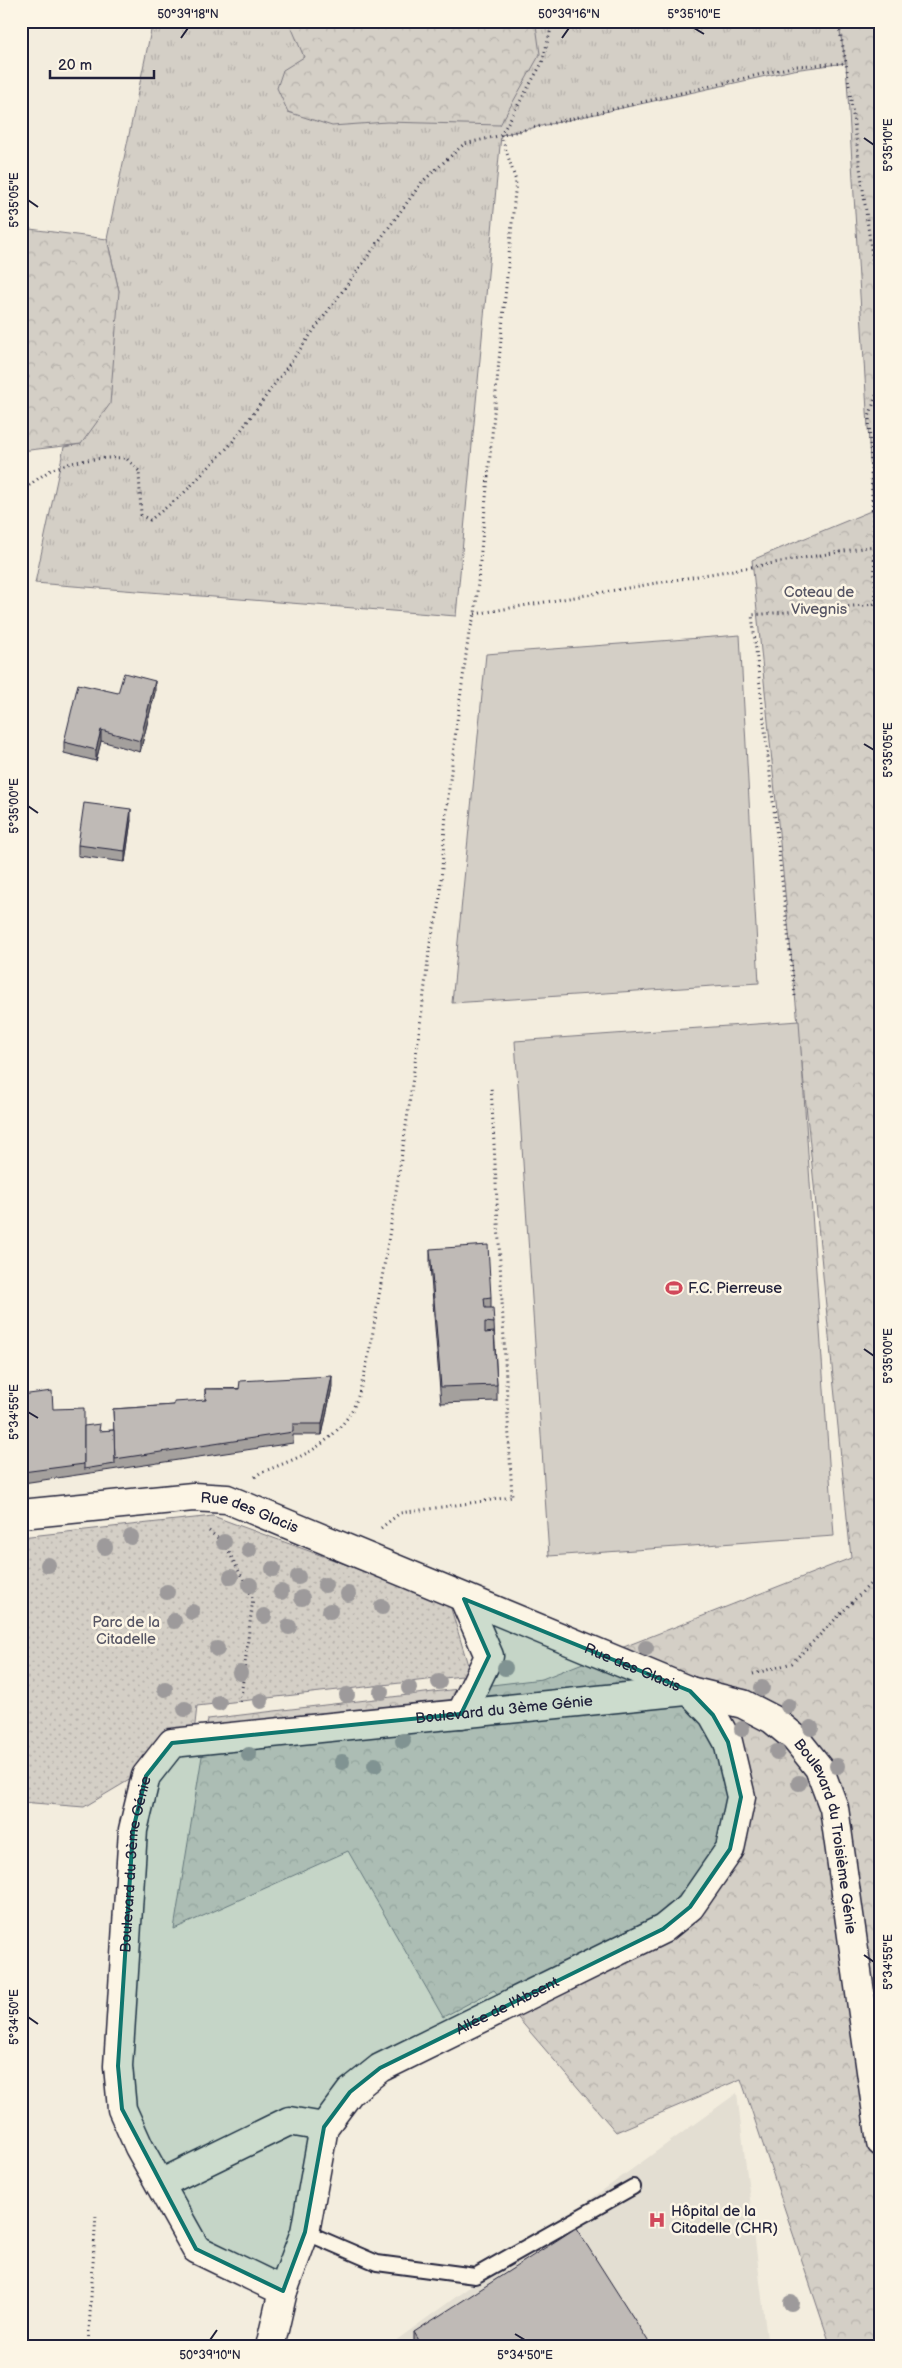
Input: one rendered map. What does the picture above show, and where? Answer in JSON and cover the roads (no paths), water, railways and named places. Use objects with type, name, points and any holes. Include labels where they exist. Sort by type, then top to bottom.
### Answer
[{"type":"street","name":"Rue des Glacis","points":[[21,1514],[193,1497],[227,1499],[464,1599],[690,1690]]},
{"type":"street","points":[[461,1714],[489,1656],[464,1599]]},
{"type":"street","name":"Boulevard du 3ème Génie","points":[[283,2291],[196,2249],[138,2147],[122,2109],[119,2075],[133,1830],[146,1776],[172,1743],[690,1690]]},
{"type":"street","name":"Allée de l'Absent","points":[[270,2347],[283,2291],[305,2232],[324,2127],[350,2092],[380,2068],[663,1928],[690,1907],[730,1849],[741,1798],[728,1742],[712,1715],[690,1690]]},
{"type":"street","name":"Boulevard du Troisième Génie","points":[[690,1690],[743,1704],[772,1719],[795,1738],[818,1768],[834,1808],[881,2142]]},
{"type":"street","points":[[160,2184],[289,2121],[324,2127]]},
{"type":"lane","points":[[305,2232],[376,2263],[475,2276],[633,2187]]},
{"type":"place","name":"F.C. Pierreuse","points":[[674,1288]]},
{"type":"place","name":"Hôpital de la Citadelle (CHR)","points":[[657,2220]]},
{"type":"park label","name":"Coteau de Vivegnis","points":[[819,600]]},
{"type":"park label","name":"Parc de la Citadelle","points":[[126,1630]]}]
